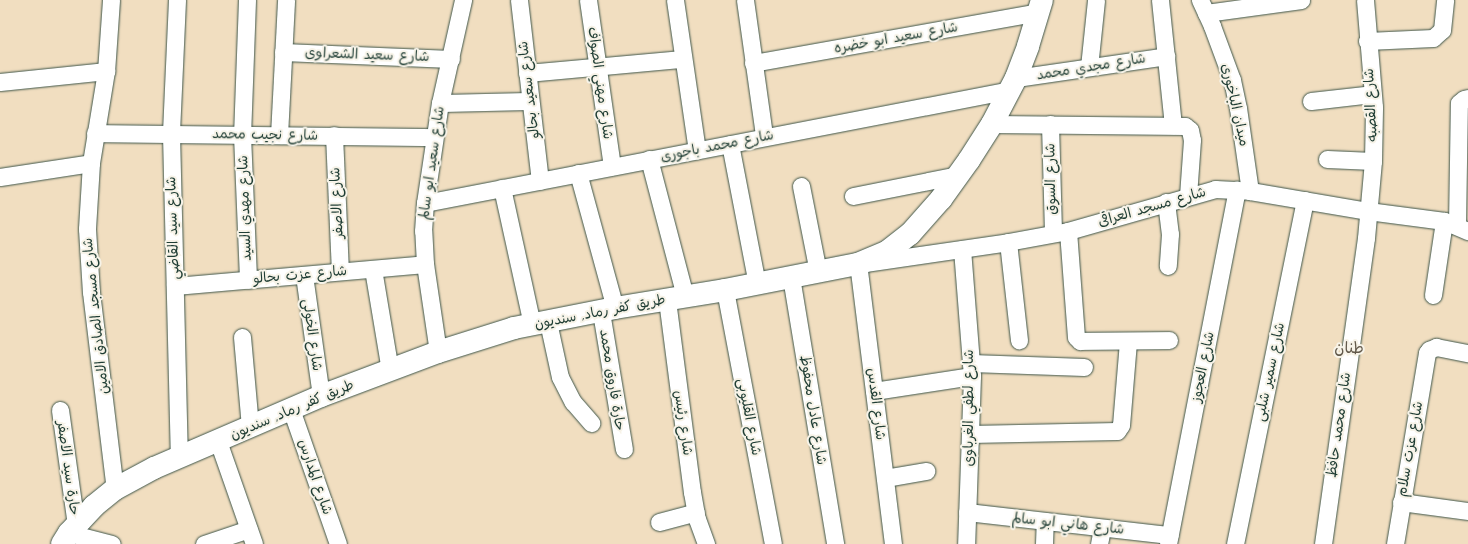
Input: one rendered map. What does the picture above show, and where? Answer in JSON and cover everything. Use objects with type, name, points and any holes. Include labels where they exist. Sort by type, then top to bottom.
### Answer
[{"type":"street","name":"شارع مسجد الصادق الامين","points":[[110,0],[106,71],[91,163],[87,229],[91,292],[115,489]]},
{"type":"street","name":"شارع سيد القاضي","points":[[177,0],[171,134],[179,456]]},
{"type":"street","name":"شارع مهدي السيد","points":[[247,0],[242,135],[248,280]]},
{"type":"street","points":[[279,135],[286,0]]},
{"type":"street","name":"شارع سعيد ابو سالم","points":[[438,352],[425,264],[423,231],[425,203],[434,137],[463,0]]},
{"type":"street","name":"شارع سعيد بحالو","points":[[519,0],[540,181]]},
{"type":"street","name":"شارع مهني الصواف","points":[[588,0],[612,166]]},
{"type":"street","points":[[675,0],[682,59],[697,150]]},
{"type":"street","points":[[745,0],[764,136]]},
{"type":"street","points":[[1089,67],[1096,0]]},
{"type":"street","points":[[1160,0],[1173,125]]},
{"type":"street","points":[[1203,6],[1301,0]]},
{"type":"street","name":"شارع القصبه","points":[[1365,0],[1374,130],[1373,161],[1368,211]]},
{"type":"street","points":[[1368,41],[1433,38],[1442,30],[1445,0]]},
{"type":"street","name":"شارع سعيد ابو خضره","points":[[753,63],[1040,6]]},
{"type":"street","name":"طريق كفر رماد, سنديون","points":[[69,534],[94,506],[115,489],[179,456],[218,441],[321,396],[438,352],[507,331],[540,324],[858,264],[888,251],[910,234],[941,199],[992,124],[1013,84],[1040,6]]},
{"type":"street","name":"ميدان الباخورى","points":[[1203,6],[1223,53],[1235,94],[1247,162],[1243,191]]},
{"type":"street","name":"شارع سعيد الشعراوى","points":[[283,52],[451,59]]},
{"type":"street","name":"شارع مجدي محمد","points":[[1013,84],[1089,67],[1166,56]]},
{"type":"street","points":[[527,73],[682,59]]},
{"type":"street","points":[[0,82],[106,71]]},
{"type":"street","name":"شارع محمد باجورى","points":[[425,203],[730,144],[1013,84]]},
{"type":"street","points":[[1311,101],[1372,94]]},
{"type":"street","points":[[1433,295],[1456,226],[1459,103],[1468,98]]},
{"type":"street","points":[[440,103],[530,101]]},
{"type":"street","points":[[992,124],[1173,125],[1188,127],[1191,134],[1192,158],[1188,196]]},
{"type":"street","name":"شارع السوق","points":[[1050,124],[1060,232],[1076,337],[1080,341],[1169,340]]},
{"type":"street","name":"شارع نجيب محمد","points":[[95,133],[434,137]]},
{"type":"street","name":"شارع الاصفر","points":[[334,135],[340,271]]},
{"type":"street","points":[[730,144],[757,284]]},
{"type":"street","name":"شارع رئيس","points":[[649,159],[676,298],[696,512],[706,544]]},
{"type":"street","points":[[1327,159],[1373,161]]},
{"type":"street","points":[[0,176],[91,163]]},
{"type":"street","points":[[578,173],[608,310]]},
{"type":"street","points":[[853,196],[958,175]]},
{"type":"street","points":[[801,186],[818,272]]},
{"type":"street","points":[[502,188],[540,324],[560,377],[573,402],[591,423]]},
{"type":"street","name":"شارع مسجد العراقى","points":[[858,264],[1008,242],[1060,232],[1215,189],[1243,191],[1305,200],[1456,226]]},
{"type":"street","name":"شارع العجوز","points":[[1169,540],[1243,191]]},
{"type":"street","name":"شارع سمير شلبى","points":[[1235,544],[1305,200]]},
{"type":"street","points":[[1166,202],[1170,234],[1168,266]]},
{"type":"street","name":"شارع محمد حافظ","points":[[1323,544],[1366,238],[1368,211]]},
{"type":"street","points":[[1008,242],[1019,340]]},
{"type":"street","name":"شارع لطفي الغرباوى","points":[[962,249],[971,370],[966,544]]},
{"type":"street","name":"شارع عزت بحالو","points":[[175,286],[425,264]]},
{"type":"street","name":"شارع القدس","points":[[858,264],[893,544]]},
{"type":"street","points":[[373,269],[390,371]]},
{"type":"street","name":"شارع الخولى","points":[[304,275],[321,396]]},
{"type":"street","name":"شارع عادل محفوظ","points":[[791,277],[835,544]]},
{"type":"street","name":"شارع القليوبى","points":[[725,290],[773,544]]},
{"type":"street","name":"حارة فاروق محمد","points":[[608,310],[624,449]]},
{"type":"street","points":[[242,337],[250,427]]},
{"type":"street","points":[[970,434],[1117,431],[1121,425],[1128,341]]},
{"type":"street","name":"شارع عزت سلام","points":[[1395,544],[1426,353],[1428,350],[1436,347],[1468,353]]},
{"type":"street","points":[[874,391],[971,370],[1084,367]]},
{"type":"street","name":"شارع المدارس","points":[[291,409],[338,544]]},
{"type":"street","name":"حارة سيد الاصفر","points":[[60,410],[69,534]]},
{"type":"street","points":[[204,544],[251,536],[218,441]]},
{"type":"street","points":[[885,478],[926,471]]},
{"type":"street","points":[[1401,502],[1468,511]]},
{"type":"street","points":[[659,522],[696,512]]},
{"type":"street","name":"شارع هاني ابو سالم","points":[[967,512],[1045,521],[1101,536],[1169,540]]},
{"type":"street","points":[[1044,544],[1045,521]]},
{"type":"street","points":[[69,534],[112,544]]},
{"type":"district","name":"طنان","points":[[1349,348]]}]
